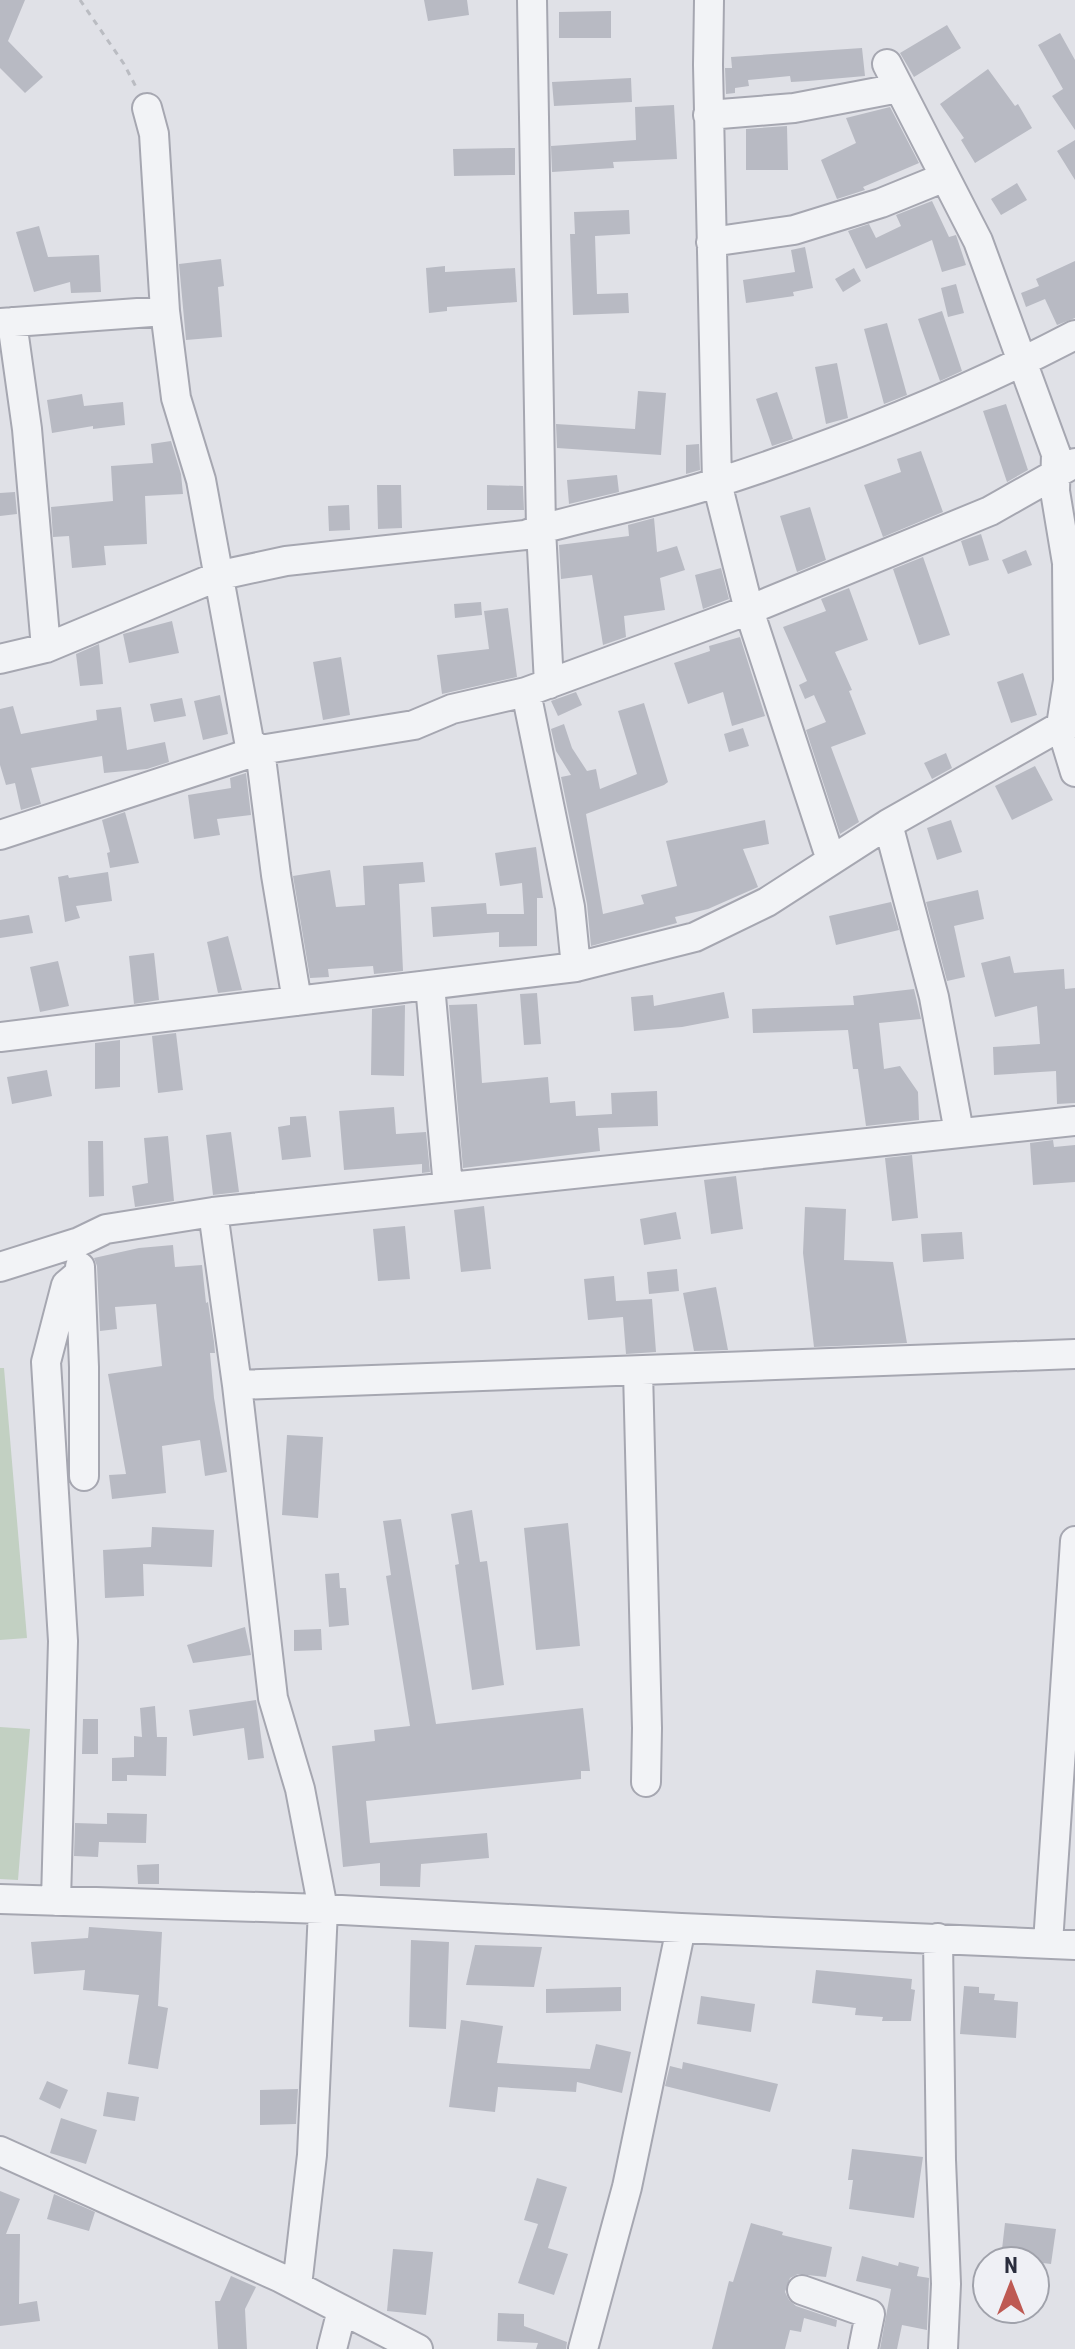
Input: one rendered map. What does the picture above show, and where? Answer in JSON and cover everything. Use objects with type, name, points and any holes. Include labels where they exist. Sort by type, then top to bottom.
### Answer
[{"type":"street","points":[[532,0],[541,529],[538,688],[576,967]]},
{"type":"street","points":[[709,0],[708,115],[717,483],[749,610],[831,860]]},
{"type":"street","points":[[708,115],[794,108],[893,76],[978,241],[1056,454],[1065,470]]},
{"type":"street","points":[[147,108],[154,134],[165,311],[176,398],[201,480],[221,575],[249,741],[260,750],[276,875],[297,1001]]},
{"type":"street","points":[[711,242],[794,230],[881,203],[945,177]]},
{"type":"street","points":[[46,648],[27,429],[6,322],[165,311]]},
{"type":"street","points":[[0,659],[46,648],[221,575],[286,561],[525,535],[717,483],[848,437],[1022,363],[1075,335]]},
{"type":"street","points":[[0,835],[260,750],[414,725],[452,709],[538,688],[749,610],[990,511],[1065,470]]},
{"type":"street","points":[[1065,470],[1055,491],[1067,563],[1068,725],[1075,772]]},
{"type":"street","points":[[0,1037],[576,967],[695,937],[767,902],[888,824],[1068,725]]},
{"type":"street","points":[[888,824],[934,997],[959,1132]]},
{"type":"street","points":[[430,985],[448,1187]]},
{"type":"street","points":[[0,1267],[79,1242],[106,1229],[213,1212],[1075,1121]]},
{"type":"street","points":[[213,1212],[237,1385],[273,1698],[300,1789],[323,1909],[312,2155],[297,2286]]},
{"type":"street","points":[[79,1242],[84,1476]]},
{"type":"street","points":[[56,1901],[63,1641],[46,1362],[66,1285],[80,1273]]},
{"type":"street","points":[[237,1385],[1075,1354]]},
{"type":"street","points":[[638,1371],[646,1782]]},
{"type":"street","points":[[0,1899],[323,1909],[1061,1944],[1075,1541]]},
{"type":"street","points":[[583,2349],[627,2187],[681,1928]]},
{"type":"street","points":[[938,1938],[946,2284],[943,2349]]},
{"type":"street","points":[[0,2151],[297,2286],[418,2349]]},
{"type":"street","points":[[802,2290],[870,2314],[863,2349]]},
{"type":"street","points":[[332,2349],[342,2310]]},
{"type":"path","points":[[80,0],[124,64],[147,108]]},
{"type":"green space","points":[[0,1368],[4,1368],[27,1638],[0,1640]]},
{"type":"green space","points":[[0,1727],[30,1729],[18,1880],[0,1879]]},
{"type":"building","points":[[0,0],[25,0],[8,41],[43,77],[25,93],[0,68]]},
{"type":"building","points":[[424,0],[467,0],[469,15],[428,21]]},
{"type":"building","points":[[611,11],[611,38],[559,38],[559,12]]},
{"type":"building","points":[[947,25],[961,48],[914,77],[900,53]]},
{"type":"building","points":[[1060,33],[1075,60],[1075,130],[1052,96],[1063,89],[1038,45]]},
{"type":"building","points":[[862,48],[865,76],[791,82],[790,76],[748,80],[749,86],[735,88],[735,93],[726,94],[725,68],[732,68],[731,57]]},
{"type":"building","points":[[988,69],[1015,106],[1018,104],[1032,128],[975,163],[961,140],[964,138],[940,104]]},
{"type":"building","points":[[631,78],[632,102],[554,106],[552,82]]},
{"type":"building","points":[[674,105],[677,159],[613,162],[614,168],[552,172],[551,146],[636,140],[635,107]]},
{"type":"building","points":[[890,107],[919,163],[863,187],[865,190],[837,199],[821,160],[856,143],[846,118]]},
{"type":"building","points":[[787,126],[788,170],[746,170],[746,129]]},
{"type":"building","points":[[1075,140],[1075,180],[1057,151]]},
{"type":"building","points":[[515,148],[515,175],[454,176],[453,149]]},
{"type":"building","points":[[1017,183],[1027,200],[1001,215],[991,199]]},
{"type":"building","points":[[932,201],[949,237],[956,235],[966,265],[942,272],[932,240],[866,269],[848,231],[869,224],[876,238],[901,226],[896,215]]},
{"type":"building","points":[[629,210],[630,234],[595,236],[597,294],[628,293],[629,313],[573,315],[570,234],[575,234],[574,212]]},
{"type":"building","points":[[39,226],[48,257],[99,255],[101,292],[71,293],[70,282],[34,292],[16,232]]},
{"type":"building","points":[[805,247],[813,288],[793,292],[794,296],[746,303],[743,280],[795,272],[791,250]]},
{"type":"building","points":[[221,259],[224,286],[218,287],[222,337],[186,340],[179,264]]},
{"type":"building","points":[[1075,261],[1075,318],[1057,325],[1045,299],[1026,307],[1021,293],[1039,286],[1036,279]]},
{"type":"building","points":[[445,266],[445,272],[515,268],[517,302],[447,307],[447,311],[429,313],[426,268]]},
{"type":"building","points":[[854,268],[861,281],[843,292],[835,279]]},
{"type":"building","points":[[956,284],[964,313],[948,317],[941,288]]},
{"type":"building","points":[[942,311],[962,371],[940,381],[918,319]]},
{"type":"building","points":[[887,323],[907,395],[884,404],[864,329]]},
{"type":"building","points":[[837,363],[848,418],[826,424],[815,367]]},
{"type":"building","points":[[638,391],[666,393],[661,455],[557,448],[556,424],[635,429]]},
{"type":"building","points":[[777,392],[793,439],[772,446],[756,399]]},
{"type":"building","points":[[82,394],[84,406],[123,402],[125,425],[93,429],[93,426],[52,433],[47,400]]},
{"type":"building","points":[[1006,404],[1028,470],[1007,482],[983,411]]},
{"type":"building","points":[[171,441],[181,474],[183,494],[145,496],[147,544],[104,546],[106,565],[72,568],[69,536],[53,537],[51,507],[113,501],[111,466],[153,463],[151,444]]},
{"type":"building","points":[[699,444],[700,470],[686,474],[686,445]]},
{"type":"building","points":[[921,451],[943,512],[883,537],[864,485],[901,472],[897,459]]},
{"type":"building","points":[[617,475],[619,492],[569,504],[567,480]]},
{"type":"building","points":[[377,485],[401,485],[402,528],[378,529]]},
{"type":"building","points":[[487,485],[523,486],[524,510],[487,510]]},
{"type":"building","points":[[15,492],[17,514],[0,516],[0,493]]},
{"type":"building","points":[[349,505],[350,530],[329,531],[328,506]]},
{"type":"building","points":[[810,507],[826,560],[797,572],[780,516]]},
{"type":"building","points":[[654,518],[657,552],[677,546],[685,570],[660,578],[665,610],[624,616],[626,637],[603,645],[592,575],[561,579],[559,545],[629,536],[628,525]]},
{"type":"building","points":[[981,534],[989,560],[969,566],[961,541]]},
{"type":"building","points":[[1026,550],[1032,565],[1008,574],[1002,560]]},
{"type":"building","points":[[923,557],[950,635],[919,645],[893,569]]},
{"type":"building","points":[[721,568],[729,599],[703,609],[695,575]]},
{"type":"building","points":[[849,588],[868,640],[835,652],[852,690],[849,691],[866,734],[831,747],[859,822],[840,834],[806,730],[826,722],[814,695],[805,699],[799,685],[807,681],[783,627],[826,611],[821,599]]},
{"type":"building","points":[[481,602],[482,615],[455,618],[454,604]]},
{"type":"building","points":[[508,608],[517,677],[442,694],[437,655],[489,649],[484,611]]},
{"type":"building","points":[[172,621],[179,653],[129,663],[123,634]]},
{"type":"building","points":[[740,637],[765,716],[732,726],[723,692],[688,704],[674,663],[710,651],[709,646]]},
{"type":"building","points":[[99,644],[103,684],[80,686],[76,654]]},
{"type":"building","points":[[341,657],[350,715],[323,720],[313,662]]},
{"type":"building","points":[[1023,673],[1037,715],[1011,723],[997,682]]},
{"type":"building","points":[[576,692],[582,705],[558,716],[551,701]]},
{"type":"building","points":[[220,695],[228,734],[203,740],[194,701]]},
{"type":"building","points":[[182,698],[186,716],[154,722],[150,704]]},
{"type":"building","points":[[644,703],[668,782],[586,814],[603,914],[644,904],[641,895],[677,886],[666,841],[765,820],[769,844],[743,849],[758,887],[708,909],[675,917],[677,923],[591,946],[587,904],[561,777],[571,775],[556,751],[551,729],[564,724],[572,748],[587,771],[596,769],[600,789],[637,774],[618,711]]},
{"type":"building","points":[[13,706],[21,734],[97,720],[96,710],[121,707],[127,750],[165,742],[169,762],[147,769],[104,773],[102,756],[31,768],[41,804],[21,810],[15,783],[6,785],[0,765],[0,709]]},
{"type":"building","points":[[743,728],[749,746],[729,752],[724,734]]},
{"type":"building","points":[[946,753],[952,768],[932,779],[924,763]]},
{"type":"building","points":[[1035,766],[1053,800],[1012,820],[995,786]]},
{"type":"building","points":[[246,773],[251,815],[217,819],[220,835],[194,839],[188,795],[231,788],[230,778]]},
{"type":"building","points":[[125,812],[139,863],[110,868],[107,853],[110,852],[102,820]]},
{"type":"building","points":[[951,820],[962,852],[937,860],[927,828]]},
{"type":"building","points":[[536,847],[543,898],[537,898],[537,946],[499,947],[499,932],[433,937],[431,907],[486,903],[487,914],[524,914],[522,883],[500,886],[495,853]]},
{"type":"building","points":[[423,862],[425,882],[399,884],[403,971],[374,974],[373,966],[328,969],[329,977],[310,978],[293,876],[330,870],[336,907],[365,905],[363,866]]},
{"type":"building","points":[[108,872],[112,901],[76,906],[80,918],[65,922],[58,877]]},
{"type":"building","points":[[978,890],[984,919],[954,926],[965,977],[947,981],[926,902]]},
{"type":"building","points":[[891,902],[899,930],[836,945],[829,916]]},
{"type":"building","points":[[29,915],[33,933],[0,938],[0,920]]},
{"type":"building","points":[[228,936],[242,990],[218,993],[207,942]]},
{"type":"building","points":[[154,953],[159,1000],[134,1004],[129,956]]},
{"type":"building","points":[[1010,956],[1014,973],[1064,969],[1065,989],[1075,988],[1075,1103],[1057,1104],[1056,1071],[994,1075],[993,1047],[1040,1044],[1037,1006],[995,1017],[981,963]]},
{"type":"building","points":[[58,961],[69,1006],[40,1012],[30,967]]},
{"type":"building","points":[[914,989],[921,1019],[879,1023],[884,1069],[900,1066],[918,1092],[919,1120],[866,1126],[858,1069],[853,1069],[848,1030],[753,1033],[752,1009],[854,1005],[853,996]]},
{"type":"building","points":[[724,992],[729,1018],[682,1027],[634,1031],[631,997],[653,995],[654,1006]]},
{"type":"building","points":[[537,993],[541,1044],[524,1045],[520,994]]},
{"type":"building","points":[[477,1004],[482,1083],[548,1077],[550,1103],[575,1101],[576,1116],[612,1114],[611,1093],[657,1091],[658,1126],[598,1128],[600,1151],[463,1168],[449,1005]]},
{"type":"building","points":[[405,1005],[404,1076],[371,1075],[372,1009]]},
{"type":"building","points":[[176,1033],[183,1090],[158,1093],[152,1036]]},
{"type":"building","points":[[120,1040],[120,1087],[95,1089],[95,1043]]},
{"type":"building","points":[[47,1070],[52,1096],[12,1104],[7,1077]]},
{"type":"building","points":[[394,1107],[396,1134],[426,1132],[430,1172],[422,1173],[422,1164],[344,1170],[339,1111]]},
{"type":"building","points":[[306,1116],[311,1157],[282,1160],[278,1127],[290,1125],[290,1117]]},
{"type":"building","points":[[231,1132],[239,1192],[213,1195],[206,1135]]},
{"type":"building","points":[[168,1136],[174,1201],[135,1207],[132,1186],[148,1183],[144,1138]]},
{"type":"building","points":[[1053,1140],[1054,1147],[1075,1145],[1075,1182],[1033,1185],[1030,1143]]},
{"type":"building","points":[[88,1141],[103,1141],[104,1196],[89,1197]]},
{"type":"building","points":[[912,1155],[918,1218],[892,1221],[885,1158]]},
{"type":"building","points":[[736,1176],[743,1229],[711,1234],[704,1180]]},
{"type":"building","points":[[484,1206],[491,1269],[461,1272],[454,1210]]},
{"type":"building","points":[[805,1207],[846,1209],[844,1260],[893,1262],[907,1343],[814,1347],[803,1253]]},
{"type":"building","points":[[676,1212],[681,1239],[644,1245],[640,1219]]},
{"type":"building","points":[[405,1226],[410,1279],[378,1281],[373,1229]]},
{"type":"building","points":[[962,1232],[964,1259],[923,1262],[921,1234]]},
{"type":"building","points":[[173,1245],[175,1267],[202,1265],[215,1353],[210,1353],[214,1398],[227,1472],[205,1476],[200,1440],[162,1446],[166,1493],[112,1499],[109,1475],[126,1474],[108,1374],[162,1366],[156,1304],[115,1307],[117,1329],[100,1331],[94,1258],[139,1248]]},
{"type":"building","points":[[677,1269],[679,1291],[649,1294],[647,1272]]},
{"type":"building","points":[[614,1276],[616,1301],[652,1299],[656,1352],[626,1354],[623,1317],[588,1320],[584,1279]]},
{"type":"building","points":[[716,1287],[728,1350],[694,1351],[683,1293]]},
{"type":"building","points":[[287,1435],[323,1437],[318,1518],[282,1515]]},
{"type":"building","points":[[472,1510],[480,1562],[487,1561],[504,1685],[472,1690],[451,1514]]},
{"type":"building","points":[[401,1519],[436,1724],[583,1708],[590,1771],[581,1771],[581,1779],[366,1801],[370,1843],[487,1833],[489,1858],[421,1864],[420,1887],[380,1886],[380,1863],[343,1867],[332,1746],[375,1741],[374,1730],[410,1726],[386,1576],[391,1575],[383,1521]]},
{"type":"building","points":[[568,1523],[580,1646],[536,1650],[524,1528]]},
{"type":"building","points":[[152,1527],[214,1530],[212,1567],[143,1564],[144,1596],[105,1598],[103,1550],[151,1547]]},
{"type":"building","points":[[339,1573],[340,1588],[346,1588],[349,1625],[329,1627],[325,1574]]},
{"type":"building","points":[[245,1627],[251,1655],[193,1663],[187,1645]]},
{"type":"building","points":[[321,1629],[322,1650],[294,1651],[294,1630]]},
{"type":"building","points":[[256,1700],[264,1758],[248,1760],[244,1728],[193,1736],[189,1710]]},
{"type":"building","points":[[155,1706],[157,1737],[167,1737],[166,1776],[127,1775],[127,1781],[112,1781],[112,1758],[134,1757],[134,1736],[142,1737],[140,1708]]},
{"type":"building","points":[[83,1719],[98,1719],[98,1754],[82,1754]]},
{"type":"building","points":[[107,1813],[147,1814],[146,1843],[99,1842],[98,1857],[74,1856],[75,1823],[107,1824]]},
{"type":"building","points":[[159,1864],[159,1884],[138,1884],[137,1865]]},
{"type":"building","points":[[89,1927],[162,1932],[158,2006],[168,2008],[158,2069],[128,2064],[139,1995],[83,1990],[85,1970],[34,1974],[31,1942],[88,1938]]},
{"type":"building","points":[[411,1940],[449,1942],[446,2029],[409,2027]]},
{"type":"building","points":[[475,1945],[542,1947],[534,1987],[466,1985]]},
{"type":"building","points":[[816,1970],[912,1979],[911,1989],[915,1990],[911,2021],[882,2021],[883,2017],[855,2015],[856,2008],[812,2003]]},
{"type":"building","points":[[964,1986],[979,1987],[979,1993],[995,1994],[994,2000],[1018,2002],[1016,2038],[960,2034]]},
{"type":"building","points":[[621,1987],[621,2011],[546,2013],[546,1989]]},
{"type":"building","points":[[701,1996],[755,2004],[751,2032],[697,2024]]},
{"type":"building","points":[[461,2020],[503,2026],[497,2063],[590,2069],[596,2044],[631,2052],[622,2093],[577,2082],[576,2092],[498,2087],[495,2112],[449,2107]]},
{"type":"building","points":[[683,2062],[778,2084],[770,2112],[665,2086],[670,2066],[682,2069]]},
{"type":"building","points":[[47,2081],[68,2090],[60,2109],[39,2099]]},
{"type":"building","points":[[298,2089],[296,2124],[260,2125],[260,2090]]},
{"type":"building","points":[[107,2092],[139,2097],[135,2121],[103,2116]]},
{"type":"building","points":[[61,2118],[97,2130],[86,2164],[50,2153]]},
{"type":"building","points":[[852,2149],[923,2157],[914,2218],[849,2209],[853,2180],[848,2180]]},
{"type":"building","points":[[537,2178],[567,2187],[548,2248],[568,2254],[554,2295],[518,2283],[538,2224],[524,2220]]},
{"type":"building","points":[[0,2191],[20,2199],[6,2234],[20,2234],[19,2304],[37,2301],[40,2321],[0,2326]]},
{"type":"building","points":[[54,2194],[95,2212],[89,2231],[47,2219]]},
{"type":"building","points":[[751,2223],[783,2232],[782,2235],[832,2247],[826,2277],[798,2274],[790,2278],[785,2292],[796,2306],[837,2320],[836,2327],[804,2318],[801,2332],[790,2330],[785,2349],[712,2349],[729,2281],[733,2282]]},
{"type":"building","points":[[1005,2223],[1056,2229],[1051,2264],[1051,2245],[1002,2245]]},
{"type":"building","points":[[393,2249],[433,2252],[426,2315],[387,2311]]},
{"type":"building","points":[[862,2256],[898,2266],[899,2262],[919,2267],[917,2276],[929,2278],[927,2330],[902,2325],[897,2349],[880,2349],[891,2289],[856,2281]]},
{"type":"building","points":[[231,2276],[256,2287],[245,2309],[247,2349],[218,2349],[215,2301],[220,2301]]},
{"type":"building","points":[[498,2313],[524,2314],[524,2326],[567,2342],[566,2349],[536,2349],[538,2343],[497,2341]]}]
